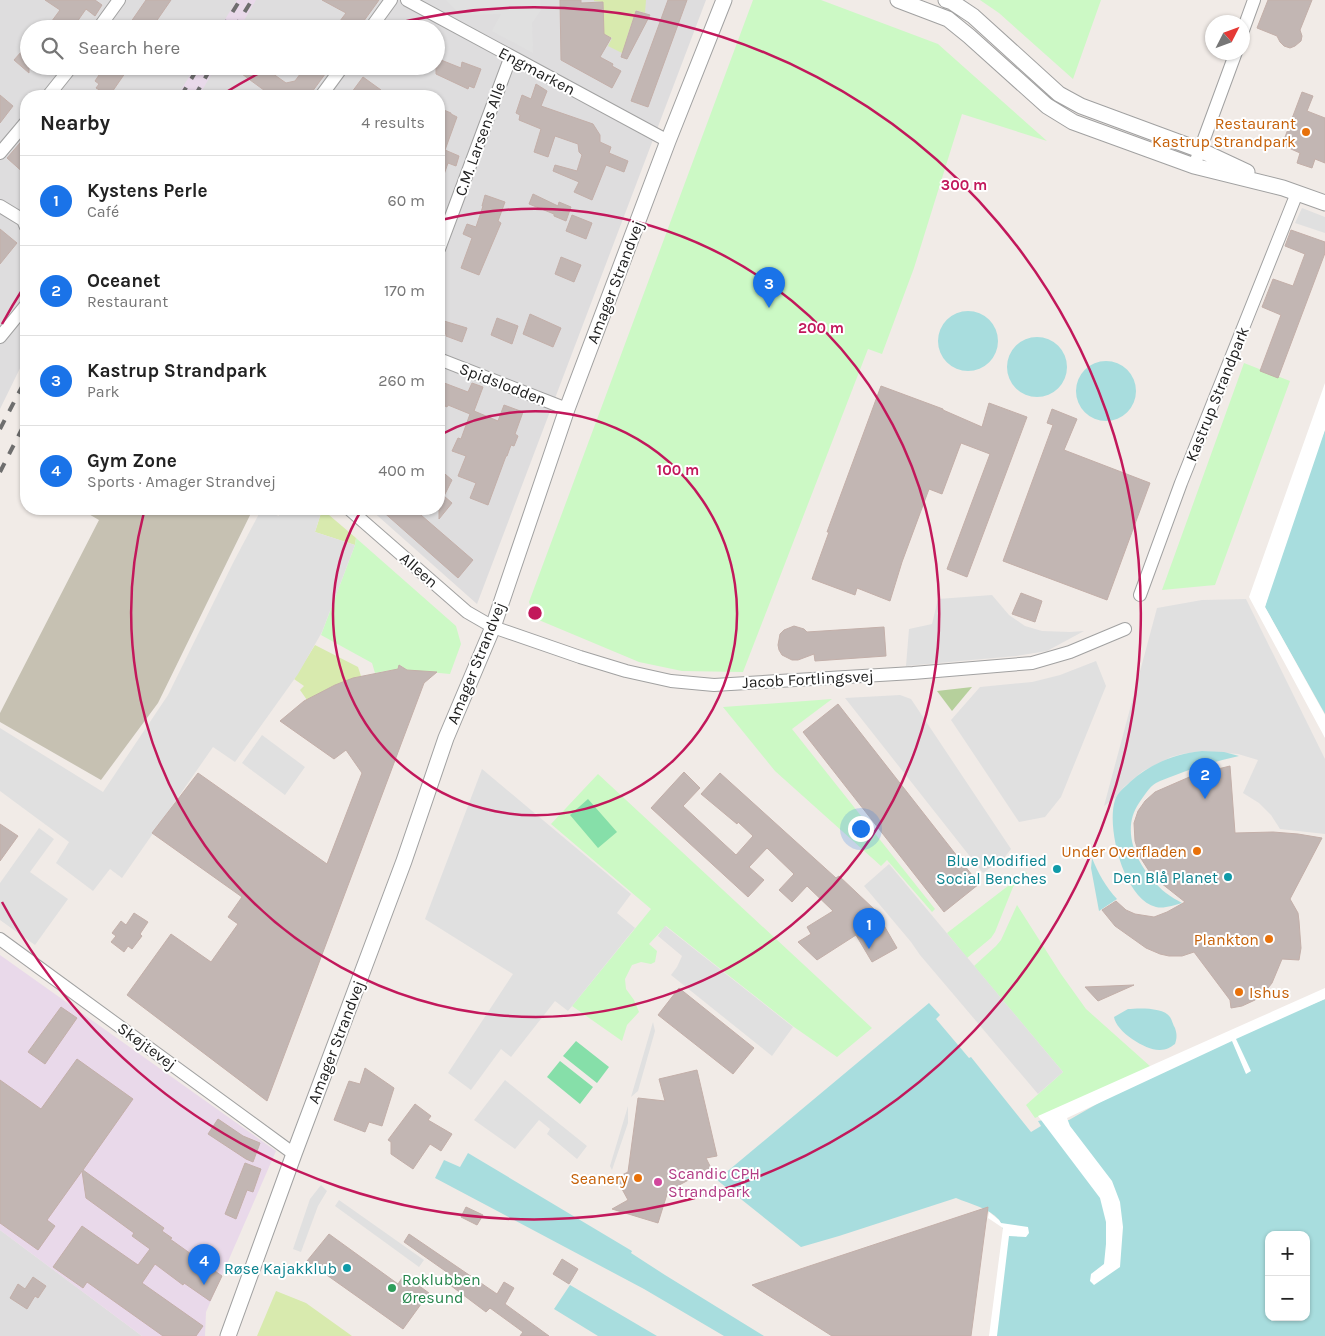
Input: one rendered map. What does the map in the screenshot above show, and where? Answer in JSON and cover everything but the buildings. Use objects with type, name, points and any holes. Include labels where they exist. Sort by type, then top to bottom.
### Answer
[{"type":"street","points":[[104,20],[118,0]]},
{"type":"street","points":[[377,20],[391,0]]},
{"type":"street","name":"Engmarken","points":[[407,0],[444,20]]},
{"type":"street","name":"Amager Strandvej","points":[[230,1333],[294,1154],[397,879],[446,738],[493,627],[567,409],[668,141],[724,0]]},
{"type":"street","points":[[898,0],[948,19],[1047,106],[1073,122],[1194,166],[1290,191],[1325,203]]},
{"type":"street","points":[[946,0],[973,16],[1059,94],[1081,106],[1200,150],[1290,191]]},
{"type":"street","points":[[1249,15],[1254,0]]},
{"type":"street","name":"Engmarken","points":[[445,21],[668,141]]},
{"type":"street","name":"C.M. Larsens Alle","points":[[445,233],[510,56]]},
{"type":"street","points":[[1194,166],[1233,60]]},
{"type":"street","points":[[53,90],[65,75]]},
{"type":"street","points":[[325,90],[336,75]]},
{"type":"street","points":[[0,153],[20,129]]},
{"type":"street","name":"Kastrup Strandpark","points":[[1140,595],[1290,191]]},
{"type":"street","points":[[0,206],[20,218]]},
{"type":"street","points":[[0,337],[20,312]]},
{"type":"street","name":"Spidslodden","points":[[445,361],[567,409]]},
{"type":"street","name":"Alleen","points":[[356,515],[467,612],[493,627]]},
{"type":"street","name":"Jacob Fortlingsvej","points":[[493,627],[626,671],[671,681],[714,685],[913,673],[1032,663],[1070,652],[1125,629]]},
{"type":"street","name":"Skøjtevej","points":[[0,939],[294,1154]]},
{"type":"shaded area","points":[[0,0],[706,0],[477,604],[377,515],[445,515],[445,90],[20,90],[20,368],[0,409]]},
{"type":"shaded area","points":[[237,0],[256,0],[244,20],[225,20]]},
{"type":"shaded area","points":[[446,0],[540,0],[541,10],[532,23],[533,53],[492,31],[501,14],[461,15]]},
{"type":"shaded area","points":[[190,75],[211,75],[202,90],[181,90]]},
{"type":"shaded area","points":[[1302,208],[1325,217],[1325,233],[1295,223]]},
{"type":"shaded area","points":[[90,515],[250,515],[158,703],[101,780],[0,722],[0,713],[99,520]]},
{"type":"shaded area","points":[[258,515],[320,515],[315,532],[355,545],[322,632],[298,674],[235,762],[213,747],[122,878],[110,869],[93,891],[56,863],[69,842],[0,791],[0,728],[103,792],[168,695]]},
{"type":"shaded area","points":[[992,595],[1009,615],[1025,626],[1042,631],[1084,631],[1047,651],[1016,656],[906,666],[909,629],[932,624],[938,599]]},
{"type":"shaded area","points":[[1246,599],[1325,759],[1325,834],[1280,829],[1271,815],[1259,803],[1243,793],[1258,760],[1238,754],[1202,751],[1171,757],[1143,771],[1104,806],[1157,608],[1202,600]]},
{"type":"shaded area","points":[[1096,661],[1106,686],[1061,797],[1045,817],[1019,822],[951,720],[980,687],[1032,682],[1060,675]]},
{"type":"shaded area","points":[[900,695],[911,699],[1011,849],[1004,858],[983,873],[845,698]]},
{"type":"shaded area","points":[[262,735],[305,767],[285,795],[242,763]]},
{"type":"shaded area","points":[[482,769],[631,894],[617,913],[635,928],[568,1011],[555,1001],[511,1057],[501,1049],[471,1090],[448,1073],[513,974],[425,919]]},
{"type":"shaded area","points":[[39,828],[54,839],[30,872],[68,899],[35,945],[0,920],[0,883]]},
{"type":"shaded area","points":[[889,864],[1063,1072],[1038,1094],[864,886]]},
{"type":"shaded area","points":[[665,926],[793,1027],[772,1056],[671,975],[682,956],[658,936]]},
{"type":"shaded area","points":[[0,955],[276,1151],[206,1312],[205,1336],[142,1336],[0,1230]]},
{"type":"shaded area","points":[[653,1022],[655,1031],[638,1091],[631,1097]]},
{"type":"shaded area","points":[[505,1080],[587,1146],[577,1159],[547,1134],[550,1129],[539,1120],[515,1149],[474,1120]]},
{"type":"shaded area","points":[[628,1106],[628,1123],[612,1170],[610,1166]]},
{"type":"shaded area","points":[[321,1185],[327,1191],[318,1206],[301,1252],[293,1249],[310,1199]]},
{"type":"shaded area","points":[[339,1200],[424,1260],[419,1267],[335,1206]]},
{"type":"shaded area","points":[[0,1230],[142,1336],[0,1336]]},
{"type":"green space","points":[[594,0],[646,0],[645,13],[636,10],[626,40],[635,44],[624,54],[608,46],[612,38],[604,34],[603,2]]},
{"type":"green space","points":[[753,0],[821,0],[938,44],[1047,141],[962,114],[914,268],[882,354],[868,349],[743,672],[682,671],[639,662],[534,618],[529,602]]},
{"type":"green space","points":[[980,0],[1101,0],[1073,79],[999,13]]},
{"type":"green space","points":[[1244,363],[1290,381],[1215,585],[1162,590]]},
{"type":"green space","points":[[320,515],[329,515],[356,538],[355,545],[315,532]]},
{"type":"green space","points":[[356,538],[456,626],[461,644],[450,674],[407,670],[400,665],[398,670],[375,673],[372,663],[321,635]]},
{"type":"green space","points":[[315,645],[358,667],[361,676],[335,685],[307,700],[300,690],[304,686],[294,679]]},
{"type":"green space","points":[[972,687],[952,711],[937,691]]},
{"type":"green space","points":[[832,699],[792,729],[935,909],[932,912],[887,860],[881,866],[775,771],[723,707]]},
{"type":"green space","points":[[598,774],[872,1028],[837,1057],[794,1027],[666,926],[649,944],[657,951],[655,962],[651,964],[641,962],[632,965],[625,979],[626,989],[634,1000],[639,1012],[627,1025],[622,1041],[572,1006],[651,909],[551,824]]},
{"type":"green space","points":[[588,799],[617,832],[598,848],[570,815]]},
{"type":"green space","points":[[1026,872],[1013,887],[991,938],[967,958],[947,933]]},
{"type":"green space","points":[[1017,905],[1086,1009],[1151,1067],[1035,1118],[1026,1105],[1063,1072],[974,966],[1001,940]]},
{"type":"green space","points":[[576,1041],[609,1067],[597,1083],[563,1056]]},
{"type":"green space","points":[[560,1061],[593,1087],[580,1104],[547,1077]]},
{"type":"green space","points":[[276,1291],[306,1303],[352,1336],[257,1336]]},
{"type":"water","points":[[962,311],[974,311],[985,316],[993,324],[998,335],[996,353],[985,366],[974,371],[962,371],[951,366],[943,358],[938,347],[938,335],[943,324],[951,316]]},
{"type":"water","points":[[1031,337],[1043,337],[1054,342],[1062,350],[1067,361],[1065,379],[1054,392],[1043,397],[1031,397],[1020,392],[1012,384],[1007,373],[1007,361],[1012,350],[1020,342]]},
{"type":"water","points":[[1100,361],[1112,361],[1123,366],[1131,374],[1136,385],[1134,403],[1123,416],[1112,421],[1100,421],[1089,416],[1081,408],[1076,397],[1076,385],[1081,374],[1089,366]]},
{"type":"water","points":[[1325,429],[1325,714],[1265,607],[1280,550]]},
{"type":"water","points":[[1202,751],[1224,752],[1239,756],[1198,767],[1156,783],[1139,803],[1133,815],[1131,827],[1132,840],[1135,852],[1141,863],[1157,884],[1182,903],[1166,907],[1156,907],[1145,901],[1135,891],[1120,861],[1113,827],[1115,800],[1130,782],[1154,765],[1172,757]]},
{"type":"water","points":[[1092,858],[1109,890],[1117,899],[1099,911],[1091,868]]},
{"type":"water","points":[[1325,999],[1325,1336],[995,1336],[1005,1235],[999,1220],[990,1212],[956,1198],[801,1247],[717,1180],[929,1003],[940,1015],[936,1019],[969,1058],[971,1057],[1031,1132],[1041,1126],[1038,1121],[1069,1120],[1123,1089]]},
{"type":"water","points":[[1128,1009],[1150,1009],[1167,1014],[1171,1018],[1176,1030],[1175,1044],[1160,1050],[1133,1040],[1120,1029],[1114,1017]]},
{"type":"water","points":[[468,1153],[632,1251],[631,1253],[665,1275],[764,1336],[724,1336],[644,1289],[435,1178],[444,1160],[460,1167]]},
{"type":"water","points":[[570,1285],[657,1336],[598,1336],[554,1309]]},
{"type":"pier","points":[[1325,383],[1325,430],[1265,607],[1325,715],[1325,738],[1249,597]]},
{"type":"pier","points":[[1325,988],[1325,999],[1236,1039],[1251,1071],[1246,1074],[1232,1041],[1067,1118],[1070,1126],[1112,1181],[1120,1202],[1123,1227],[1120,1267],[1094,1285],[1090,1281],[1091,1274],[1104,1264],[1106,1244],[1106,1222],[1100,1198],[1038,1116]]},
{"type":"pier","points":[[989,1212],[1001,1223],[1028,1227],[1029,1233],[1026,1237],[1009,1236],[997,1336],[989,1336],[1003,1228],[988,1218]]},
{"type":"railway","points":[[228,20],[240,0]]},
{"type":"railway","points":[[240,20],[252,0]]},
{"type":"railway","points":[[185,90],[194,75]]},
{"type":"railway","points":[[198,90],[207,75]]},
{"type":"railway","points":[[0,429],[20,391]]},
{"type":"railway","points":[[0,472],[20,433]]},
{"type":"place","name":"Restaurant Kastrup Strandpark","points":[[1306,132]]},
{"type":"place","name":"Kastrup Strandpark","points":[[769,308]]},
{"type":"place","name":"Oceanet","points":[[1205,799]]},
{"type":"place","name":"Under Overfladen","points":[[1197,851]]},
{"type":"place","name":"Blue Modified Social Benches","points":[[1057,869]]},
{"type":"place","name":"Den Blå Planet","points":[[1228,877]]},
{"type":"place","name":"Plankton","points":[[1269,939]]},
{"type":"place","name":"Kystens Perle","points":[[869,949]]},
{"type":"place","name":"Ishus","points":[[1239,992]]},
{"type":"place","name":"Seanery","points":[[638,1178]]},
{"type":"place","name":"Scandic CPH Strandpark","points":[[658,1182]]},
{"type":"place","name":"Røse Kajakklub","points":[[347,1268]]},
{"type":"place","name":"Gym Zone","points":[[204,1285]]},
{"type":"place","name":"Roklubben Øresund","points":[[392,1288]]}]
